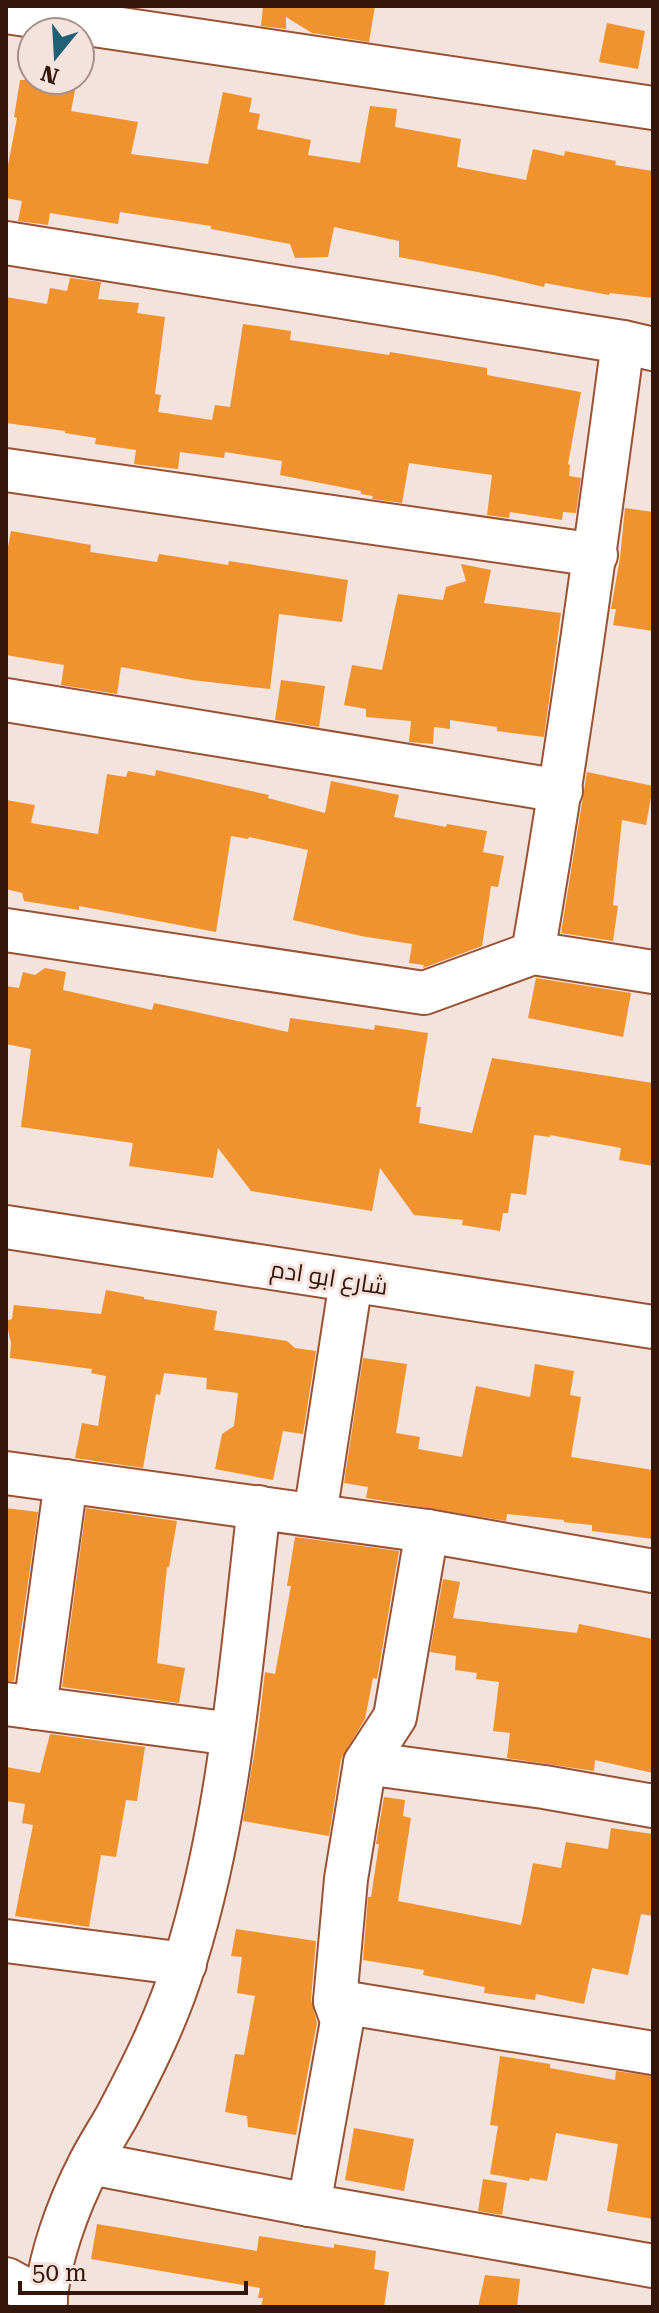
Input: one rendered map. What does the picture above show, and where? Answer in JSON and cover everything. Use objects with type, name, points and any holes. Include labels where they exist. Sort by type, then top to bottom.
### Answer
[{"type":"street","points":[[6,12],[653,108]]},
{"type":"street","points":[[6,243],[638,345],[596,555],[533,953]]},
{"type":"street","points":[[6,470],[596,555]]},
{"type":"street","points":[[6,700],[561,791]]},
{"type":"street","points":[[6,930],[424,993],[533,953],[653,972]]},
{"type":"street","name":"شارع ابو ادم","points":[[6,1227],[653,1327]]},
{"type":"street","points":[[315,1515],[351,1281]]},
{"type":"street","points":[[6,1473],[427,1531],[653,1571]]},
{"type":"street","points":[[66,1481],[21,1706],[232,1734]]},
{"type":"street","points":[[6,2279],[45,2304],[58,2240],[70,2205],[153,2043],[185,1964],[216,1833],[232,1734],[259,1507]]},
{"type":"street","points":[[309,2205],[342,2021],[335,2001],[346,1879],[365,1763],[395,1717],[427,1531]]},
{"type":"street","points":[[365,1763],[544,1787],[653,1806]]},
{"type":"street","points":[[6,1941],[185,1964]]},
{"type":"street","points":[[335,2001],[653,2053]]},
{"type":"street","points":[[90,2163],[653,2266]]},
{"type":"building","points":[[263,6],[375,6],[369,42],[312,33],[286,17],[286,29],[261,26]]},
{"type":"building","points":[[607,23],[645,31],[638,69],[599,62]]},
{"type":"building","points":[[223,92],[252,98],[249,112],[260,114],[257,129],[311,140],[308,155],[360,163],[370,106],[397,109],[395,127],[461,139],[457,167],[526,180],[533,149],[564,156],[565,151],[616,161],[615,165],[653,171],[653,298],[609,295],[545,283],[544,287],[399,257],[399,241],[334,227],[328,257],[295,258],[290,244],[211,229],[211,226],[120,212],[118,224],[50,213],[48,225],[18,221],[22,201],[6,198],[6,176],[17,118],[14,117],[17,96],[74,96],[71,111],[138,122],[131,154],[208,164]]},
{"type":"building","points":[[70,278],[101,282],[98,299],[139,303],[137,313],[165,317],[155,394],[161,395],[158,412],[212,420],[215,405],[230,407],[243,324],[291,331],[290,340],[487,368],[487,375],[581,392],[568,464],[569,476],[581,478],[576,513],[563,512],[562,520],[510,512],[509,518],[487,515],[492,475],[409,463],[402,503],[372,499],[373,496],[361,494],[361,491],[280,475],[282,461],[225,452],[224,458],[180,452],[178,469],[141,465],[134,464],[136,450],[95,444],[96,438],[65,431],[6,423],[6,297],[47,304],[50,288],[67,291]]},
{"type":"building","points":[[625,508],[653,512],[653,631],[613,625],[616,609],[611,609]]},
{"type":"building","points":[[11,531],[91,545],[90,552],[157,562],[159,554],[228,565],[229,561],[348,580],[342,622],[279,614],[270,689],[192,680],[121,667],[117,694],[61,685],[64,665],[6,655],[6,558]]},
{"type":"building","points":[[461,564],[491,570],[484,603],[561,613],[544,737],[497,731],[497,727],[450,720],[450,729],[434,727],[433,744],[409,742],[411,721],[366,717],[366,709],[344,705],[352,665],[382,670],[398,594],[443,600],[446,587],[466,581]]},
{"type":"building","points":[[281,680],[325,686],[319,727],[275,720]]},
{"type":"building","points":[[156,770],[269,795],[268,798],[325,813],[331,781],[399,795],[394,817],[487,831],[483,852],[504,856],[498,887],[491,886],[482,946],[423,968],[424,965],[409,963],[412,944],[293,920],[308,850],[249,837],[231,836],[216,932],[79,906],[79,910],[24,901],[22,893],[6,889],[6,800],[35,805],[31,823],[98,834],[107,774],[126,777],[128,771],[155,776]]},
{"type":"building","points":[[587,772],[653,786],[646,825],[622,820],[613,905],[618,906],[613,941],[561,933]]},
{"type":"building","points":[[45,968],[66,972],[63,990],[152,1010],[154,1003],[288,1032],[290,1018],[374,1030],[375,1025],[428,1033],[416,1107],[421,1107],[419,1123],[472,1133],[492,1058],[653,1083],[653,1166],[619,1160],[621,1148],[534,1135],[526,1195],[511,1193],[508,1213],[503,1213],[500,1231],[462,1225],[463,1220],[414,1215],[380,1168],[372,1211],[251,1191],[218,1148],[213,1178],[129,1166],[133,1143],[21,1127],[31,1049],[6,1044],[6,986],[19,988],[23,972],[35,975]]},
{"type":"building","points":[[536,978],[631,993],[623,1037],[528,1018]]},
{"type":"building","points":[[106,1290],[217,1311],[214,1330],[287,1341],[295,1348],[316,1351],[303,1434],[283,1431],[273,1480],[215,1469],[222,1434],[234,1426],[238,1393],[206,1389],[207,1378],[164,1373],[160,1395],[156,1394],[143,1468],[75,1458],[82,1423],[98,1426],[106,1376],[91,1373],[92,1369],[10,1358],[11,1343],[6,1321],[12,1319],[14,1305],[101,1314]]},
{"type":"building","points":[[363,1358],[407,1364],[396,1433],[420,1437],[418,1449],[462,1457],[476,1386],[530,1397],[535,1364],[574,1371],[570,1395],[581,1397],[571,1457],[653,1470],[653,1539],[592,1531],[592,1525],[564,1520],[507,1514],[506,1521],[366,1498],[368,1487],[344,1483]]},
{"type":"building","points":[[6,1508],[38,1512],[14,1681],[6,1681]]},
{"type":"building","points":[[86,1508],[177,1521],[167,1567],[157,1663],[185,1668],[179,1703],[62,1687]]},
{"type":"building","points":[[295,1537],[399,1551],[377,1679],[373,1678],[365,1719],[341,1759],[329,1836],[243,1821],[265,1672],[275,1674],[291,1586],[287,1586]]},
{"type":"building","points":[[443,1579],[460,1582],[453,1618],[577,1633],[579,1624],[653,1639],[653,1773],[595,1760],[594,1771],[507,1758],[510,1733],[493,1731],[499,1682],[476,1679],[477,1673],[455,1670],[456,1656],[430,1652]]},
{"type":"building","points":[[50,1734],[145,1747],[137,1801],[126,1800],[116,1857],[101,1855],[89,1927],[15,1916],[33,1825],[22,1823],[25,1804],[6,1801],[6,1767],[40,1773]]},
{"type":"building","points":[[384,1797],[405,1800],[403,1816],[411,1818],[398,1901],[521,1925],[533,1863],[561,1868],[566,1842],[608,1849],[611,1828],[653,1834],[653,1916],[641,1914],[628,1975],[592,1968],[584,2004],[536,1994],[535,2000],[484,1993],[485,1987],[423,1975],[424,1970],[363,1960],[368,1897],[371,1897]]},
{"type":"building","points":[[236,1929],[316,1941],[311,1999],[317,2023],[296,2135],[248,2127],[247,2116],[225,2112],[235,2054],[244,2055],[255,1996],[237,1993],[242,1957],[231,1956]]},
{"type":"building","points":[[500,2056],[615,2080],[616,2071],[653,2076],[653,2219],[607,2211],[618,2144],[556,2133],[547,2181],[490,2174],[498,2126],[490,2125]]},
{"type":"building","points":[[354,2128],[414,2139],[404,2191],[345,2180]]},
{"type":"building","points":[[483,2179],[507,2183],[502,2215],[478,2211]]},
{"type":"building","points":[[97,2224],[257,2251],[259,2236],[376,2251],[374,2269],[389,2272],[384,2307],[261,2307],[263,2298],[258,2298],[260,2288],[91,2259]]},
{"type":"building","points":[[485,2275],[520,2279],[517,2307],[478,2307]]}]
